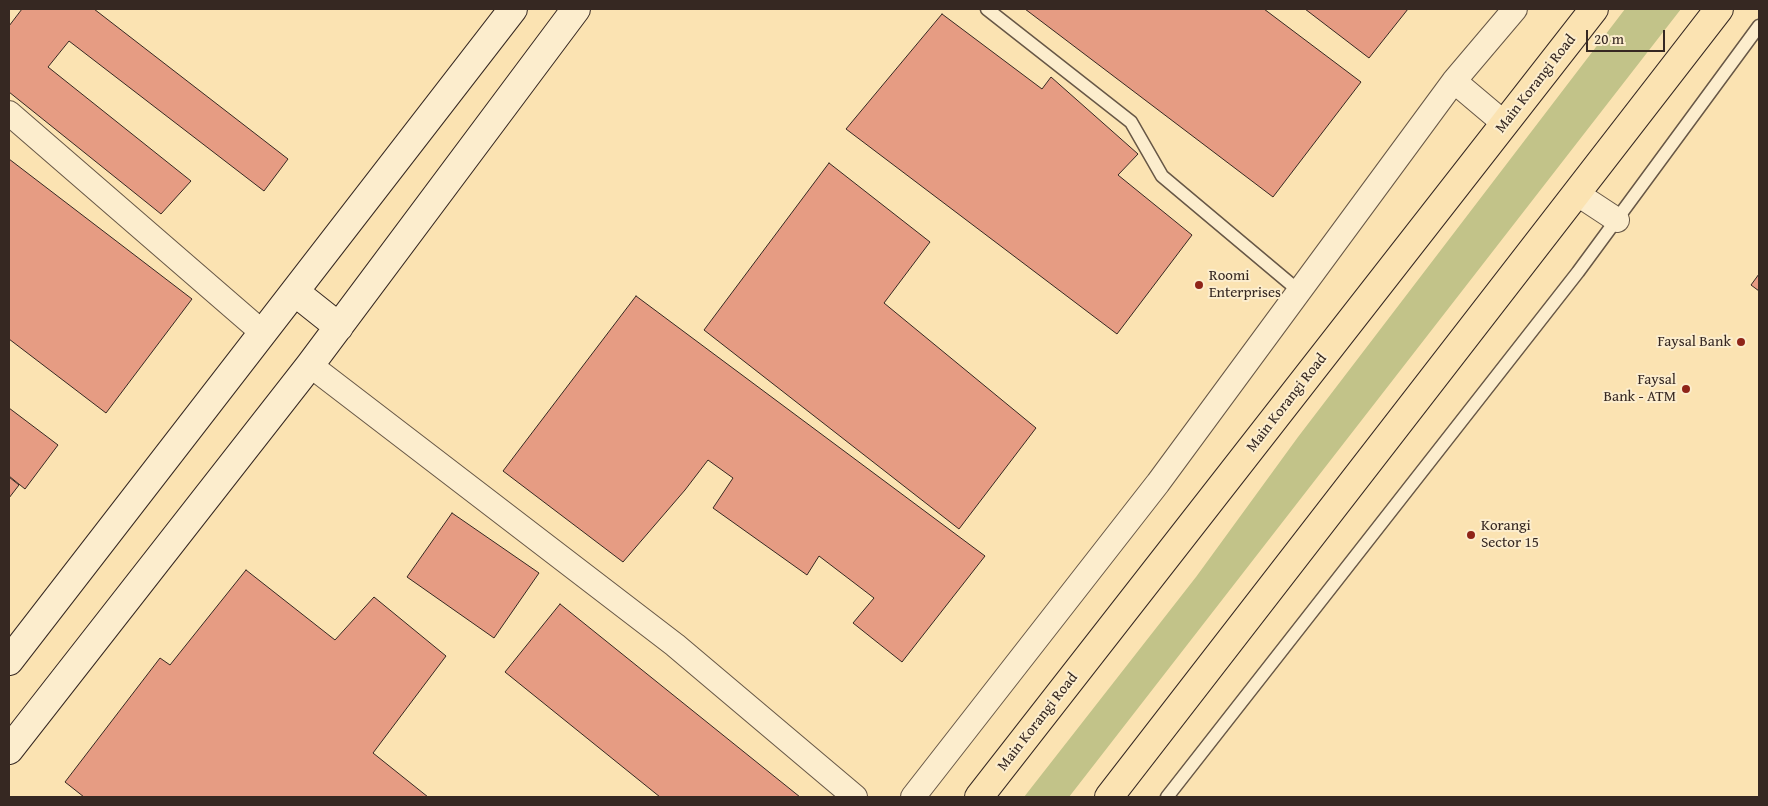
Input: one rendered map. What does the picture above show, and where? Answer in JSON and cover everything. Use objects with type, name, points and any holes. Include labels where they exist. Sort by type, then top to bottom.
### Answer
[{"type":"main road","name":"Main Korangi Road","points":[[979,797],[1224,486],[1441,203],[1594,9]]},
{"type":"main road","points":[[1109,797],[1719,9]]},
{"type":"street","points":[[9,661],[513,9]]},
{"type":"street","points":[[9,750],[310,365],[576,9]]},
{"type":"street","points":[[913,797],[1158,483],[1454,81],[1515,9]]},
{"type":"street","points":[[1454,81],[1505,124]]},
{"type":"street","points":[[9,114],[263,334]]},
{"type":"street","points":[[1576,193],[1617,220]]},
{"type":"street","points":[[295,292],[339,327]]},
{"type":"street","points":[[310,365],[674,645],[855,797]]},
{"type":"lane","points":[[987,9],[1131,122],[1162,176],[1299,291]]},
{"type":"lane","points":[[1166,797],[1617,220],[1759,26]]},
{"type":"green space","points":[[1625,9],[1681,9],[1069,797],[1024,797],[1196,577],[1298,437]]},
{"type":"building","points":[[22,9],[94,9],[288,159],[264,191],[69,41],[48,67],[191,181],[161,214],[9,92],[9,26]]},
{"type":"building","points":[[1025,9],[1264,9],[1361,82],[1273,197]]},
{"type":"building","points":[[1305,9],[1408,9],[1369,58]]},
{"type":"building","points":[[942,14],[1042,89],[1051,77],[1138,154],[1118,175],[1192,235],[1117,334],[846,129]]},
{"type":"building","points":[[9,159],[192,299],[106,413],[9,339]]},
{"type":"building","points":[[829,163],[930,242],[884,303],[1036,428],[959,529],[704,330]]},
{"type":"building","points":[[1759,274],[1759,291],[1751,285]]},
{"type":"building","points":[[636,296],[985,556],[902,662],[853,623],[874,598],[819,556],[807,575],[713,508],[733,478],[708,460],[685,490],[623,562],[503,471]]},
{"type":"building","points":[[9,408],[58,445],[25,489],[9,476]]},
{"type":"building","points":[[9,477],[19,485],[9,498]]},
{"type":"building","points":[[452,513],[539,573],[494,638],[407,577]]},
{"type":"building","points":[[246,570],[335,640],[374,597],[446,656],[373,753],[428,797],[84,797],[65,782],[160,658],[170,665]]},
{"type":"building","points":[[560,604],[800,797],[660,797],[505,672]]},
{"type":"place","name":"Roomi Enterprises","points":[[1199,285]]},
{"type":"place","name":"Faysal Bank","points":[[1741,342]]},
{"type":"place","name":"Faysal Bank - ATM","points":[[1686,389]]},
{"type":"place","name":"Korangi Sector 15","points":[[1471,535]]}]
